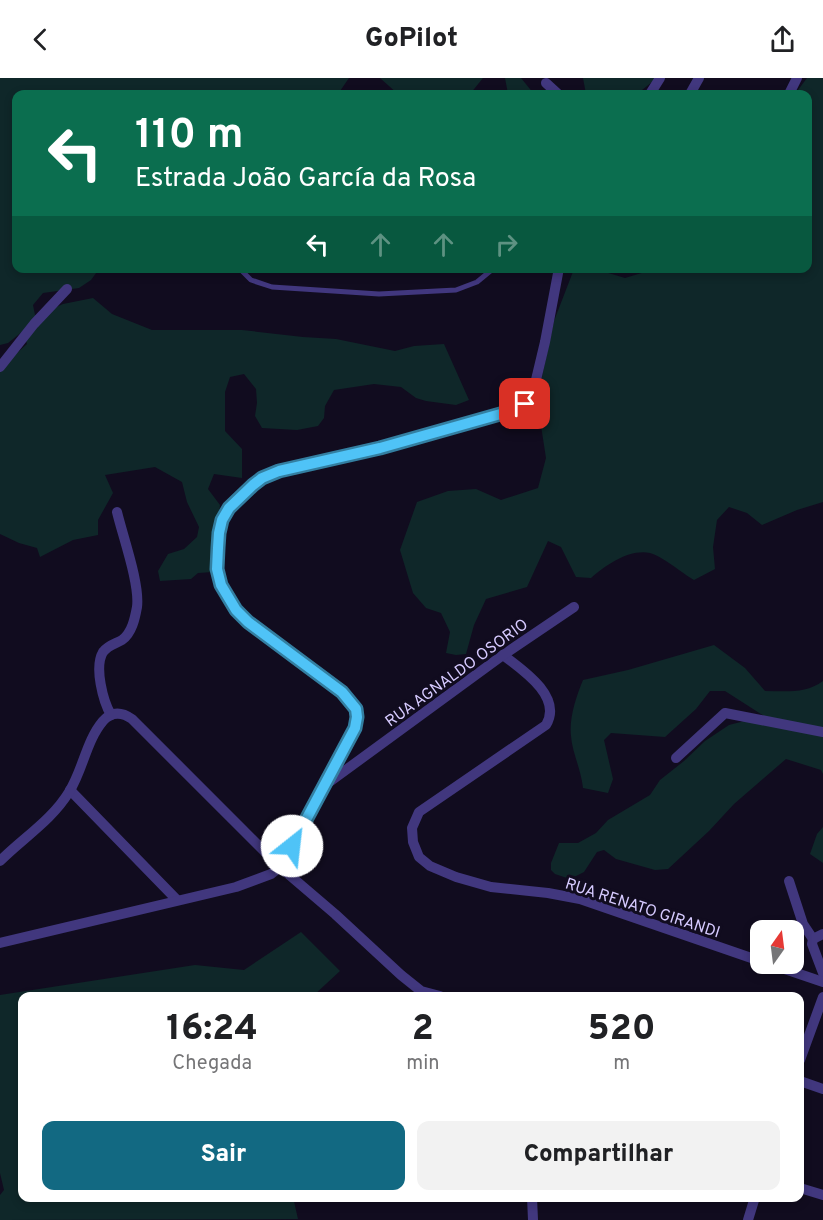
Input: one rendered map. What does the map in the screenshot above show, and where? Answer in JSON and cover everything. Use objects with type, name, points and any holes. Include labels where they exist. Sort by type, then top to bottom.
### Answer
[{"type":"street","points":[[546,83],[554,90]]},
{"type":"street","points":[[0,944],[236,886],[271,874],[280,867],[355,728],[356,709],[342,692],[248,622],[236,610],[221,585],[217,569],[222,520],[229,508],[253,485],[262,478],[279,471],[391,445],[511,411],[525,404],[535,384],[558,273]]},
{"type":"street","points":[[0,367],[34,324],[67,289]]},
{"type":"street","points":[[111,715],[102,697],[101,660],[103,652],[111,644],[123,639],[129,633],[137,606],[137,591],[117,512]]},
{"type":"street","name":"RUA AGNALDO OSORIO","points":[[326,784],[503,655],[574,607]]},
{"type":"street","name":"RUA RENATO GIRANDI","points":[[503,655],[535,682],[549,699],[550,718],[546,725],[418,812],[412,828],[413,842],[419,857],[430,866],[456,878],[491,887],[580,899],[750,958]]},
{"type":"street","points":[[676,758],[725,713],[823,732]]},
{"type":"street","points":[[0,861],[45,822],[70,790],[103,721],[111,715],[125,714],[280,867],[401,975],[425,992]]},
{"type":"street","points":[[70,790],[177,900]]},
{"type":"street","points":[[789,880],[803,924],[818,937],[813,949],[823,974]]},
{"type":"street","points":[[799,974],[823,982]]},
{"type":"street","points":[[804,1049],[823,997]]},
{"type":"street","points":[[804,1082],[823,1089]]},
{"type":"street","points":[[804,1189],[823,1195]]},
{"type":"street","points":[[532,1202],[533,1220]]},
{"type":"street","points":[[748,1220],[753,1202]]},
{"type":"lane","points":[[244,273],[251,280],[272,287],[379,294],[456,290],[477,282],[488,273]]},
{"type":"green space","points":[[0,78],[349,78],[341,90],[12,90],[12,273],[96,273],[91,280],[79,288],[43,293],[33,305],[35,315],[63,304],[93,298],[112,314],[152,330],[242,330],[336,339],[395,351],[414,346],[444,344],[469,400],[456,405],[426,401],[416,398],[401,387],[374,384],[334,390],[325,406],[324,418],[318,426],[297,430],[262,428],[255,416],[256,389],[244,374],[230,377],[225,392],[225,431],[242,449],[242,478],[214,474],[208,489],[220,505],[213,572],[198,573],[191,579],[160,581],[158,571],[168,554],[184,549],[197,537],[199,527],[187,502],[182,482],[155,467],[105,475],[113,493],[98,520],[98,535],[73,540],[40,557],[37,548],[0,534],[0,371],[27,344],[23,331],[8,343],[0,345]]},
{"type":"green space","points":[[380,78],[483,78],[473,90],[394,90]]},
{"type":"green space","points":[[505,78],[521,78],[531,90],[507,90]]},
{"type":"green space","points":[[583,78],[657,78],[642,90],[585,90]]},
{"type":"green space","points":[[807,78],[823,78],[823,502],[762,525],[747,513],[729,507],[717,520],[713,547],[715,569],[694,580],[660,557],[642,552],[618,559],[591,578],[576,577],[561,547],[548,541],[527,587],[486,599],[474,625],[466,654],[446,653],[450,632],[441,613],[426,608],[413,593],[400,550],[417,502],[448,491],[476,489],[501,500],[538,488],[546,458],[537,400],[554,321],[572,273],[608,273],[625,278],[642,273],[812,273],[812,90],[798,90]]},
{"type":"green space","points":[[714,645],[745,668],[765,691],[802,690],[823,681],[823,774],[821,770],[786,759],[734,804],[668,869],[655,870],[616,859],[604,850],[597,852],[584,872],[570,879],[555,874],[551,870],[551,863],[559,843],[578,843],[596,833],[608,820],[650,795],[660,780],[705,741],[729,725],[764,716],[725,691],[710,691],[696,709],[665,737],[611,733],[604,740],[613,779],[608,793],[583,788],[573,748],[572,715],[583,680],[628,670]]},
{"type":"green space","points":[[823,827],[823,863],[810,854],[817,834]]},
{"type":"green space","points":[[301,932],[340,971],[317,992],[20,992],[195,965],[244,970]]},
{"type":"green space","points":[[18,992],[18,1202],[294,1202],[298,1219],[0,1220],[0,1195],[4,1190],[0,1173],[0,995]]},
{"type":"route","points":[[292,846],[355,728],[356,709],[342,692],[248,622],[236,610],[221,585],[217,569],[222,520],[229,508],[253,485],[262,478],[279,471],[380,448],[511,411],[525,404]]}]
